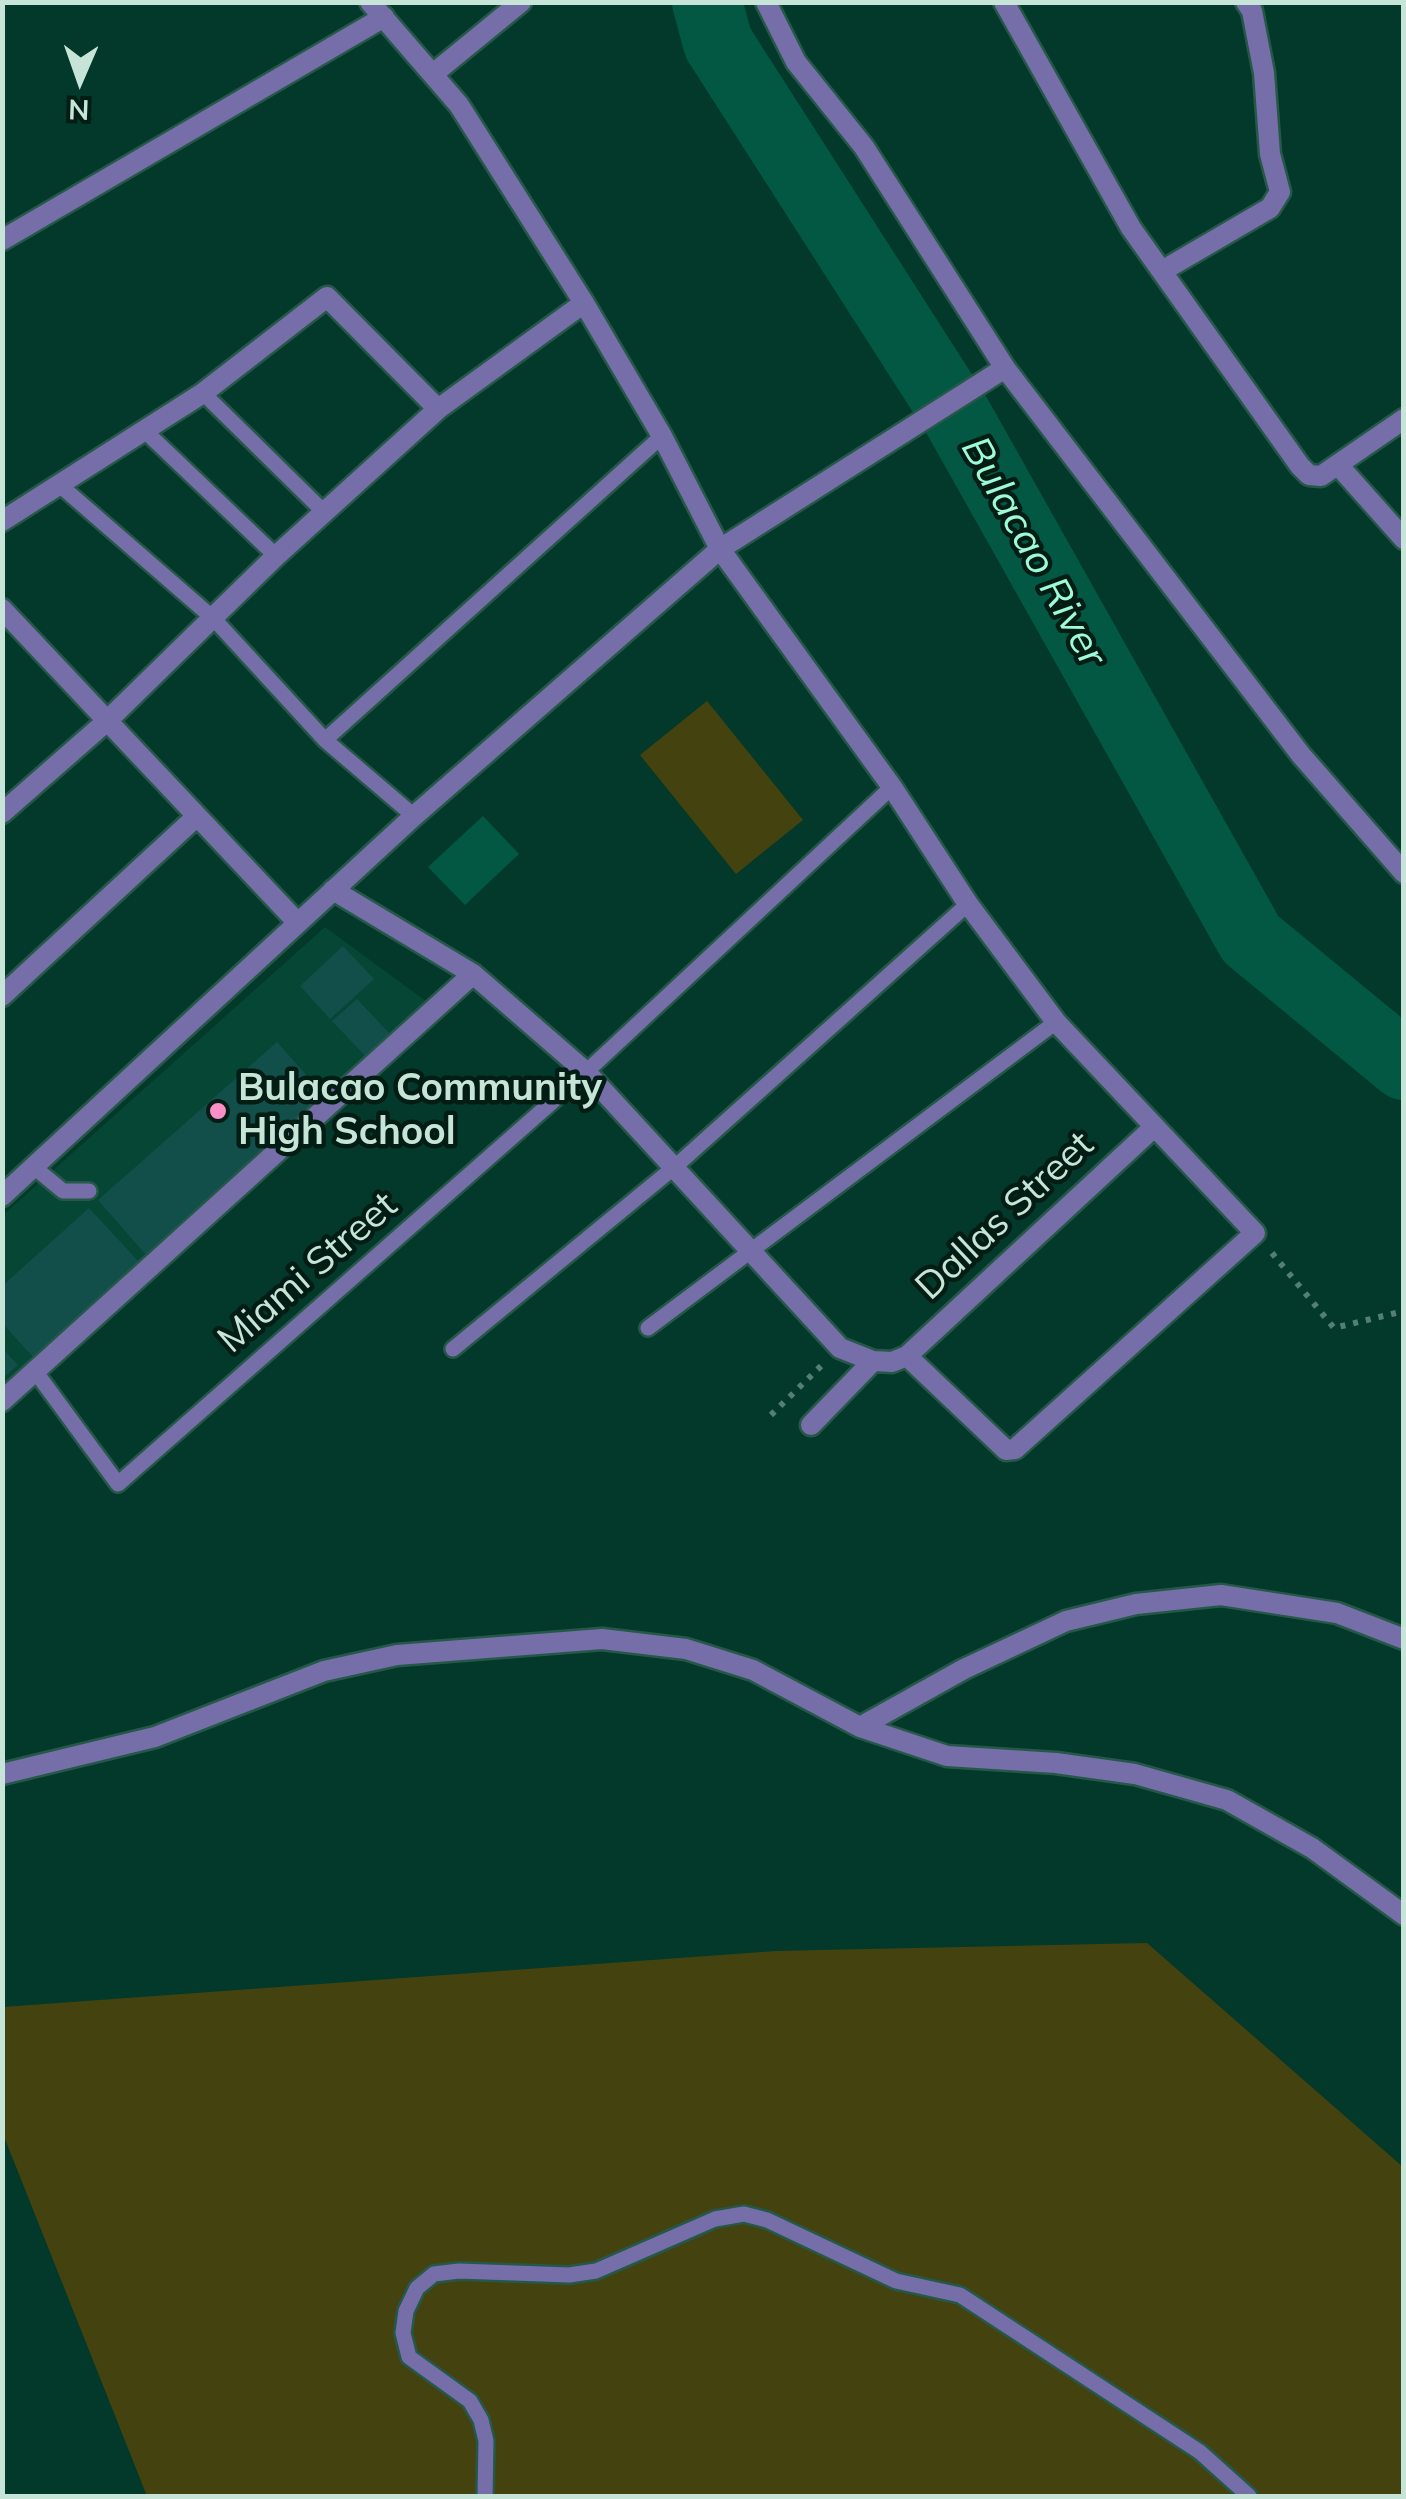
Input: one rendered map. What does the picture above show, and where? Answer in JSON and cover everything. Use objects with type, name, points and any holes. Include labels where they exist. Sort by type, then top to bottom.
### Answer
[{"type":"street","points":[[433,74],[522,2]]},
{"type":"street","points":[[766,2],[796,62],[864,148],[1005,368],[1301,755],[1404,873]]},
{"type":"street","points":[[1004,2],[1131,228],[1300,466],[1309,475],[1321,476],[1404,419]]},
{"type":"street","points":[[1162,271],[1270,208],[1280,192],[1270,154],[1264,73],[1252,11],[1246,2]]},
{"type":"street","points":[[2,240],[377,10],[459,105],[584,303],[662,436],[720,548],[892,787],[968,904],[1056,1022],[1255,1233],[1015,1448],[1006,1450],[906,1356],[873,1361],[840,1348],[752,1254],[677,1165],[586,1072],[472,974],[333,890]]},
{"type":"street","points":[[2,521],[204,393],[327,297],[438,408]]},
{"type":"street","points":[[2,813],[107,721],[276,556],[438,408],[584,303]]},
{"type":"street","points":[[2,1196],[414,816],[720,548],[1005,368]]},
{"type":"street","points":[[1338,466],[1404,538]]},
{"type":"street","points":[[6,620],[297,922]]},
{"type":"street","points":[[2,996],[196,817]]},
{"type":"street","points":[[2,1401],[472,974]]},
{"type":"street","name":"Dallas Street","points":[[906,1356],[1152,1128]]},
{"type":"street","points":[[811,1425],[873,1361]]},
{"type":"street","points":[[860,1727],[964,1670],[1066,1621],[1136,1604],[1221,1595],[1336,1613],[1404,1639]]},
{"type":"street","points":[[2,1774],[155,1737],[324,1671],[396,1656],[602,1639],[686,1648],[753,1670],[860,1727],[948,1756],[1056,1763],[1135,1774],[1227,1800],[1312,1848],[1404,1915]]},
{"type":"lane","points":[[204,393],[325,513]]},
{"type":"lane","points":[[145,432],[276,556]]},
{"type":"lane","points":[[326,740],[662,436]]},
{"type":"lane","points":[[62,486],[214,620],[326,740],[414,816]]},
{"type":"lane","name":"Miami Street","points":[[35,1371],[118,1484],[586,1072],[892,787]]},
{"type":"lane","points":[[453,1349],[677,1165],[968,904]]},
{"type":"lane","points":[[648,1328],[752,1254],[1056,1022]]},
{"type":"lane","points":[[35,1168],[63,1191],[88,1191]]},
{"type":"lane","points":[[485,2496],[486,2441],[482,2420],[470,2401],[409,2357],[404,2322],[417,2288],[434,2274],[459,2271],[596,2271],[715,2219],[744,2214],[896,2281],[960,2295],[1200,2452],[1249,2496]]},
{"type":"path","points":[[1255,1233],[1334,1328],[1404,1311]]},
{"type":"path","points":[[771,1415],[840,1348]]},
{"type":"shaded area","points":[[707,701],[803,820],[736,874],[640,755]]},
{"type":"shaded area","points":[[483,816],[519,854],[465,905],[428,867]]},
{"type":"shaded area","name":"Bulacao Community High School","points":[[325,927],[434,1007],[3,1394],[2,1216]]},
{"type":"shaded area","points":[[1147,1943],[1403,2167],[1403,2496],[147,2496],[3,2134],[3,2007],[776,1951]]},
{"type":"building","points":[[343,946],[374,979],[330,1019],[300,986]]},
{"type":"building","points":[[357,999],[394,1038],[370,1061],[332,1021]]},
{"type":"building","points":[[277,1042],[326,1097],[146,1255],[98,1200]]},
{"type":"building","points":[[89,1208],[141,1264],[35,1359],[2,1323],[2,1286]]},
{"type":"building","points":[[2,1348],[18,1365],[2,1379]]},
{"type":"waterway","name":"Bulacao River","points":[[707,2],[718,43],[957,416],[1251,939],[1404,1065]]},
{"type":"place","name":"Bulacao Community High School","points":[[218,1111]]}]
